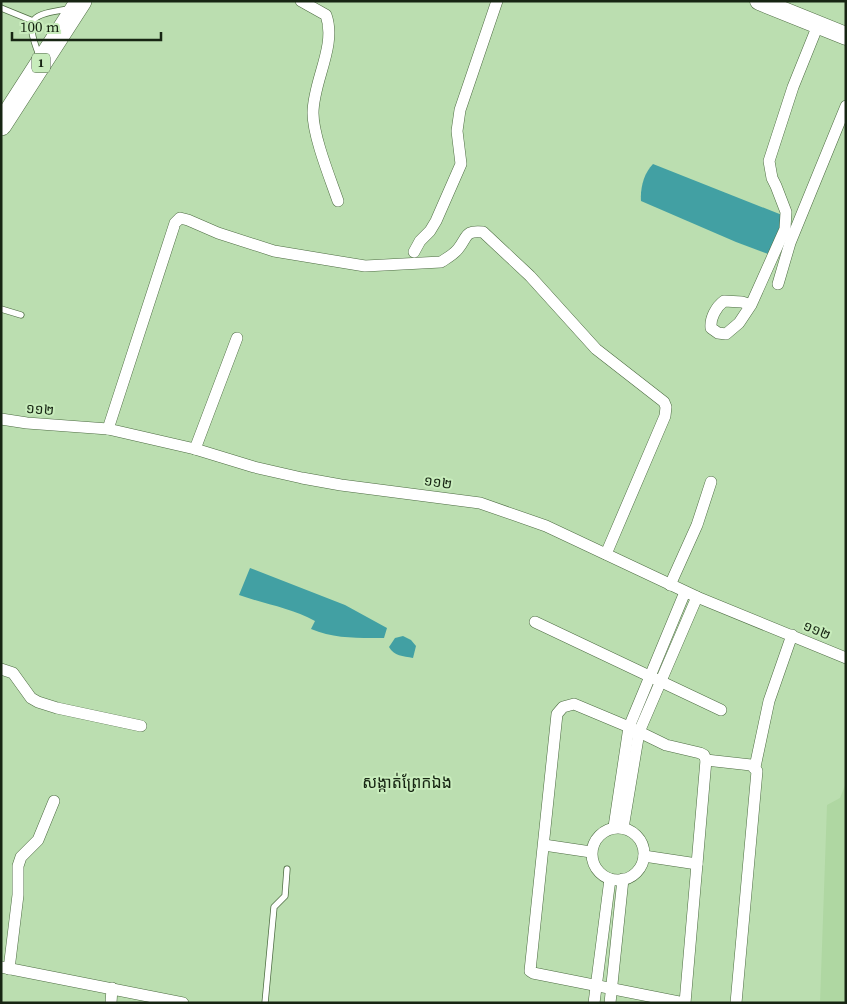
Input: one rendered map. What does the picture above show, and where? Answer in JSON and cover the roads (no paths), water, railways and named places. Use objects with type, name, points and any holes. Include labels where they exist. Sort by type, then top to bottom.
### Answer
[{"type":"highway","name":"1","points":[[1,125],[79,4]]},
{"type":"main road","points":[[759,1],[846,36]]},
{"type":"street","points":[[301,1],[326,15],[329,23],[326,51],[313,113],[318,140],[338,201]]},
{"type":"street","points":[[414,252],[436,221],[461,164],[457,130],[460,110],[498,1]]},
{"type":"street","points":[[751,306],[785,229],[786,212],[770,174],[769,161],[771,152],[818,25]]},
{"type":"street","points":[[778,284],[790,243],[846,106]]},
{"type":"street","points":[[108,429],[175,223],[180,218],[218,233],[274,251],[365,266],[441,262],[460,247],[465,236],[473,231],[483,232],[530,276],[596,349],[664,402],[666,407],[664,416],[606,554]]},
{"type":"street","points":[[195,449],[237,338]]},
{"type":"street","name":"១១២","points":[[1,419],[27,423],[108,429],[195,449],[254,467],[302,478],[341,485],[480,503],[546,526],[685,592],[846,658]]},
{"type":"street","points":[[670,584],[697,525],[711,482]]},
{"type":"street","points":[[619,828],[634,730],[655,679],[685,592]]},
{"type":"street","points":[[655,679],[697,597]]},
{"type":"street","points":[[536,622],[721,710]]},
{"type":"street","points":[[736,1003],[757,771],[755,767],[769,701],[792,635]]},
{"type":"street","points":[[1,669],[13,673],[31,698],[38,702],[57,708],[141,726]]},
{"type":"street","points":[[574,704],[666,746],[700,753],[704,755],[706,760],[685,1003],[530,971],[557,714],[563,706],[574,704]]},
{"type":"street","points":[[706,760],[755,767]]},
{"type":"street","points":[[54,801],[38,840],[21,856],[18,866],[18,895],[5,968],[183,1003]]},
{"type":"street","points":[[619,828],[636,835],[641,841],[644,856],[639,870],[633,875],[623,879],[610,879],[596,869],[592,861],[591,852],[598,836],[606,830],[619,828]]},
{"type":"street","points":[[544,845],[591,852]]},
{"type":"street","points":[[644,856],[698,864]]},
{"type":"street","points":[[594,1003],[610,879]]},
{"type":"street","points":[[610,1003],[623,879]]},
{"type":"street","points":[[111,1003],[112,988]]},
{"type":"lane","points":[[42,62],[30,27],[33,21],[38,15],[79,4]]},
{"type":"lane","points":[[1,8],[33,21]]},
{"type":"lane","points":[[1,309],[21,315]]},
{"type":"lane","points":[[264,1003],[274,907],[285,896],[287,869]]},
{"type":"water","points":[[653,164],[782,215],[771,255],[641,201],[643,181]]},
{"type":"water","points":[[250,568],[345,605],[387,628],[384,638],[329,635],[311,629],[315,621],[306,617],[287,609],[239,595]]},
{"type":"water","points":[[403,636],[411,640],[416,646],[413,658],[396,654],[389,647],[395,638]]},
{"type":"district","name":"សង្កាត់ព្រែកឯង","points":[[407,782]]}]
